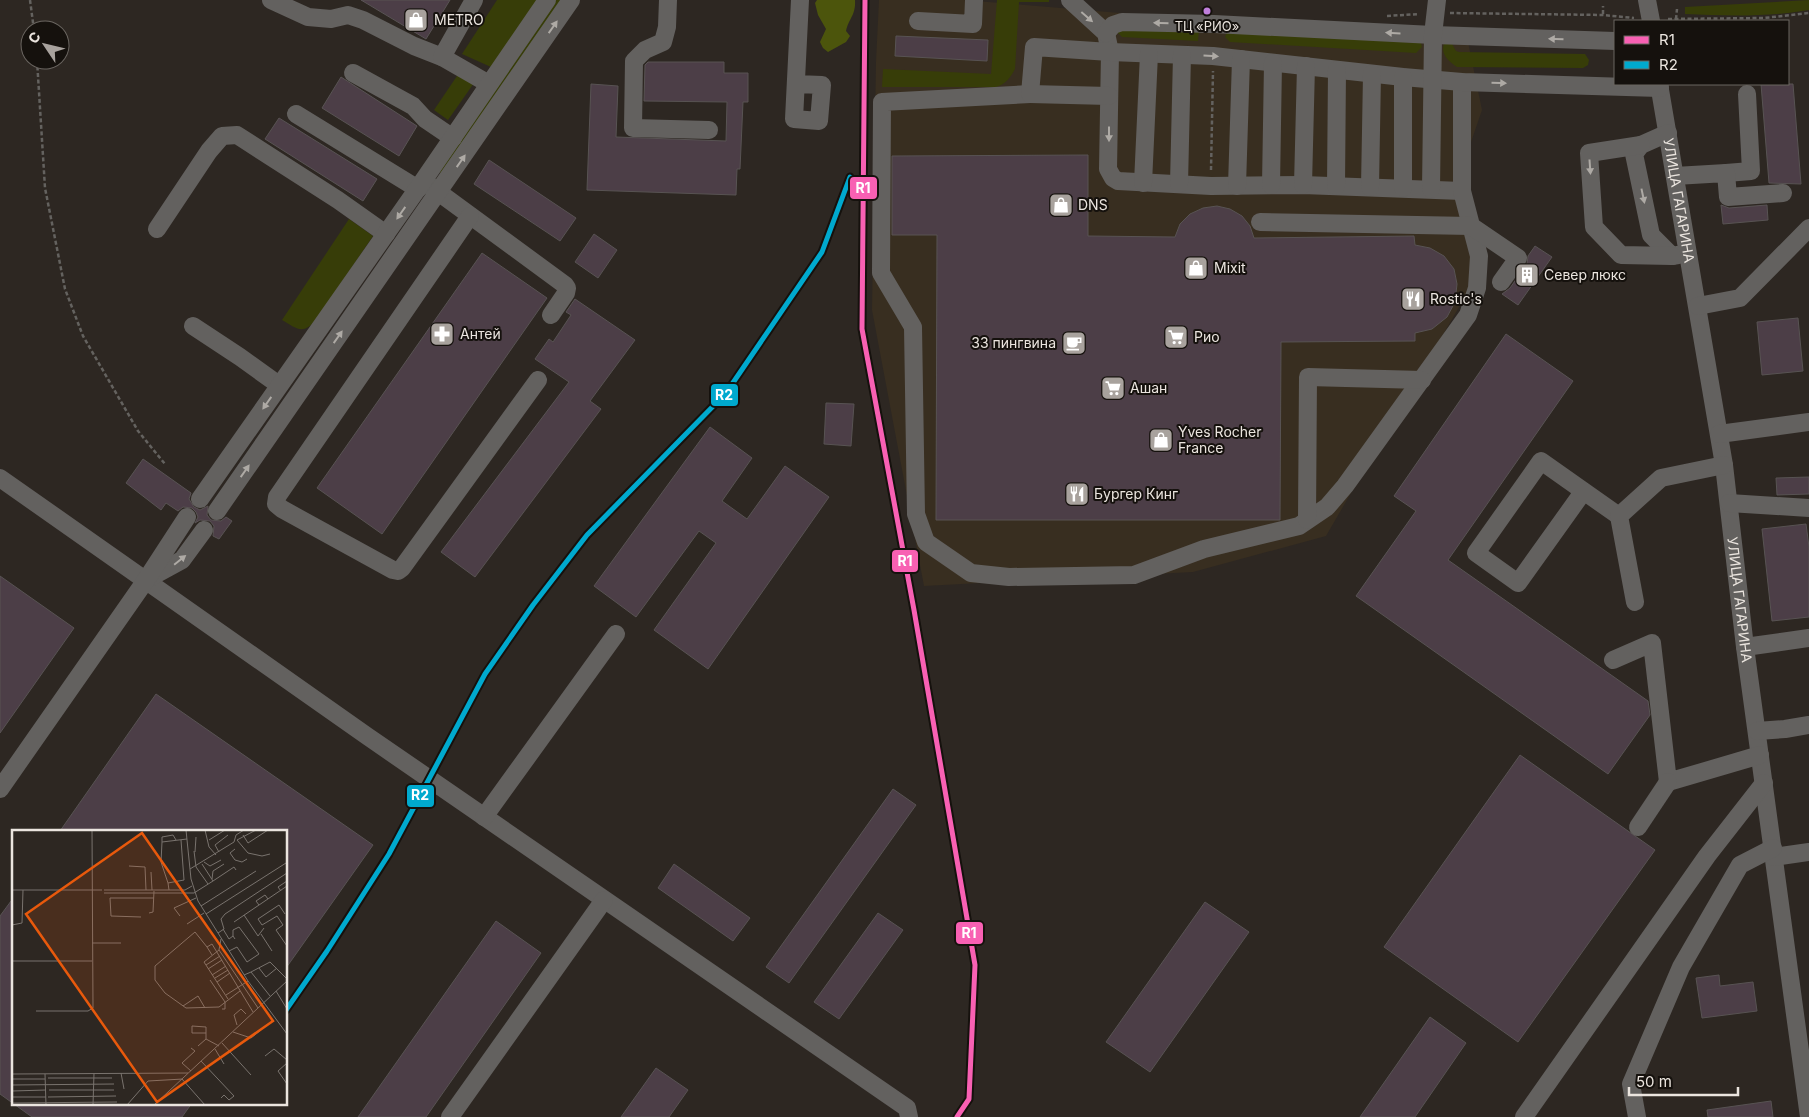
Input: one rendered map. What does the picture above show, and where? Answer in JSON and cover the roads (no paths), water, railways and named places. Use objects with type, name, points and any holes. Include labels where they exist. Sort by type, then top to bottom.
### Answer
[{"type":"street","points":[[271,0],[308,17],[331,19],[348,15],[363,20],[414,46],[442,56],[490,84]]},
{"type":"street","points":[[442,56],[474,0]]},
{"type":"street","points":[[200,499],[453,138],[547,0]]},
{"type":"street","points":[[217,511],[572,0]]},
{"type":"street","points":[[668,0],[667,27],[663,42],[645,50],[634,61],[633,128],[709,130]]},
{"type":"street","points":[[796,84],[800,0]]},
{"type":"street","points":[[918,21],[972,24],[974,0]]},
{"type":"street","points":[[1070,0],[1106,33],[1110,52],[1108,169],[1110,174],[1118,180],[1211,186],[1303,185],[1462,190]]},
{"type":"street","points":[[1431,189],[1433,35],[1437,0]]},
{"type":"street","points":[[1647,0],[1651,20]]},
{"type":"street","points":[[1106,33],[1113,25],[1122,22],[1214,24],[1433,35],[1614,41]]},
{"type":"street","points":[[1030,94],[1034,47],[1213,56],[1403,78],[1462,82],[1660,86]]},
{"type":"street","points":[[1143,183],[1149,54]]},
{"type":"street","points":[[1179,184],[1182,55]]},
{"type":"street","points":[[1237,186],[1241,59]]},
{"type":"street","points":[[1271,185],[1273,63]]},
{"type":"street","points":[[1303,185],[1306,66]]},
{"type":"street","points":[[1336,186],[1337,70]]},
{"type":"street","points":[[353,73],[413,106],[426,119],[453,138]]},
{"type":"street","points":[[1370,187],[1372,74]]},
{"type":"street","points":[[1403,78],[1403,188]]},
{"type":"street","points":[[1109,96],[1030,94],[882,102],[881,273],[912,327],[916,514],[926,542],[971,574],[1009,577],[1134,575],[1204,549],[1299,526],[1327,507],[1345,486],[1468,315],[1478,288],[1479,256],[1462,190],[1462,82]]},
{"type":"street","name":"УЛИЦА ГАГАРИНА","points":[[1660,86],[1676,176],[1680,255],[1698,306],[1724,465],[1745,647],[1773,852],[1802,1028],[1809,1117]]},
{"type":"street","points":[[1676,176],[1752,171],[1747,94]]},
{"type":"street","points":[[296,114],[420,185],[439,192],[565,285],[567,288],[566,293],[551,315]]},
{"type":"street","points":[[1668,133],[1641,145],[1589,153],[1594,227],[1621,255],[1680,255]]},
{"type":"street","points":[[157,229],[215,144],[222,136],[237,136],[338,200],[386,234]]},
{"type":"street","points":[[1641,145],[1634,154],[1651,235],[1680,255]]},
{"type":"street","points":[[1726,172],[1728,197],[1783,193]]},
{"type":"street","points":[[470,216],[277,497],[276,504],[393,570],[398,570],[402,568],[538,380]]},
{"type":"street","points":[[1260,222],[1471,226],[1518,258],[1501,282]]},
{"type":"street","points":[[1698,306],[1740,298],[1809,228]]},
{"type":"street","points":[[193,326],[280,385]]},
{"type":"street","points":[[1307,520],[1308,377],[1422,380]]},
{"type":"street","points":[[1719,434],[1809,422]]},
{"type":"street","points":[[1583,492],[1518,584],[1476,554],[1541,461],[1619,516],[1635,602]]},
{"type":"street","points":[[1619,516],[1661,478],[1724,465]]},
{"type":"street","points":[[0,478],[484,817],[907,1108],[909,1117]]},
{"type":"street","points":[[1728,503],[1809,508]]},
{"type":"street","points":[[0,790],[146,580],[187,517]]},
{"type":"street","points":[[146,580],[182,560],[204,530]]},
{"type":"street","points":[[484,817],[616,634]]},
{"type":"street","points":[[1745,647],[1809,638]]},
{"type":"street","points":[[1613,660],[1652,643],[1668,782]]},
{"type":"street","points":[[1757,731],[1809,725]]},
{"type":"street","points":[[1638,827],[1668,782],[1760,755]]},
{"type":"street","points":[[1524,1117],[1696,872],[1764,782]]},
{"type":"street","points":[[1636,1117],[1631,1084],[1681,967],[1740,865],[1773,852],[1809,852]]},
{"type":"street","points":[[450,1117],[604,900]]},
{"type":"place","name":"ТЦ «РИО»","points":[[1207,11]]},
{"type":"place","name":"METRO","points":[[416,20]]},
{"type":"place","name":"DNS","points":[[1061,205]]},
{"type":"place","name":"Mixit","points":[[1196,268]]},
{"type":"place","name":"Север люкс","points":[[1527,275]]},
{"type":"place","name":"Rostic's","points":[[1413,299]]},
{"type":"place","name":"Антей","points":[[442,334]]},
{"type":"place","name":"Рио","points":[[1176,337]]},
{"type":"place","name":"33 пингвина","points":[[1074,343]]},
{"type":"place","name":"Ашан","points":[[1113,388]]},
{"type":"place","name":"Yves Rocher France","points":[[1161,440]]},
{"type":"place","name":"Бургер Кинг","points":[[1077,494]]}]
